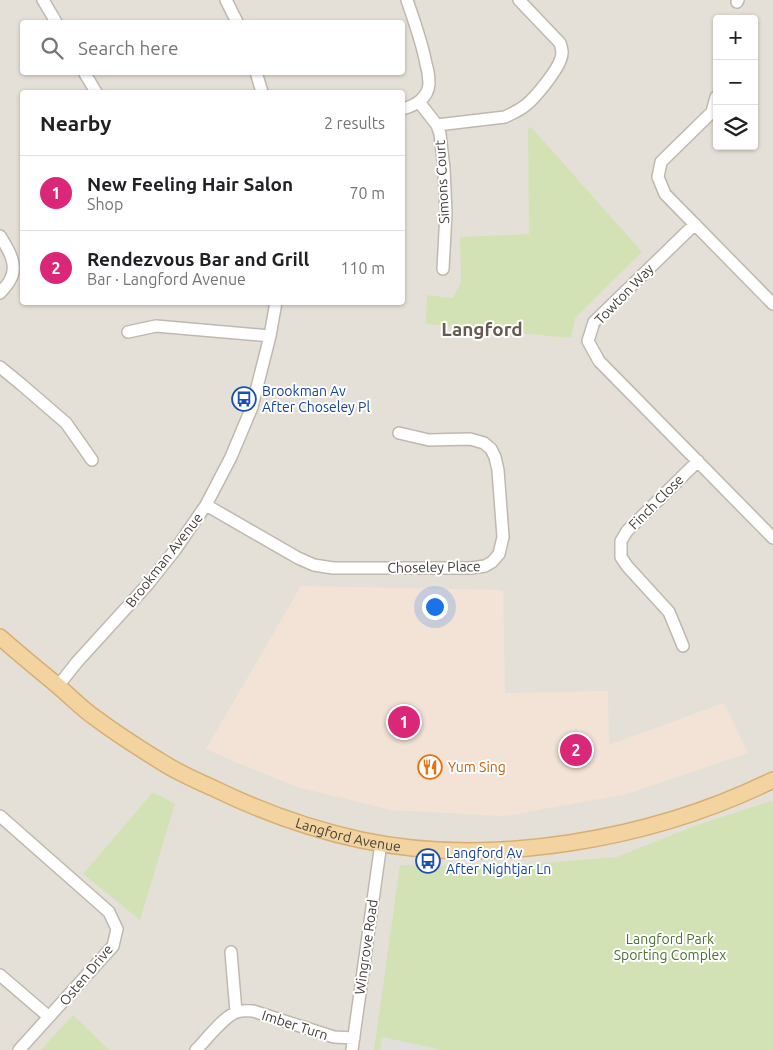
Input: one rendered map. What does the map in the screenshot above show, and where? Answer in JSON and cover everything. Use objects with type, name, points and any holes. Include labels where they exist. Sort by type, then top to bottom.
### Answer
[{"type":"main road","name":"Langford Avenue","points":[[0,638],[96,719],[160,762],[276,815],[341,835],[381,843],[412,848],[493,850],[530,848],[575,842],[612,836],[695,812],[772,782]]},
{"type":"street","points":[[43,0],[55,20]]},
{"type":"street","points":[[226,0],[236,20]]},
{"type":"street","points":[[405,108],[419,102],[426,94],[429,85],[424,51],[407,0]]},
{"type":"street","points":[[437,125],[506,117],[525,106],[534,98],[558,66],[562,50],[560,43],[519,0]]},
{"type":"street","points":[[86,75],[95,90]]},
{"type":"street","points":[[257,75],[261,90]]},
{"type":"street","name":"Simons Court","points":[[419,102],[437,125],[440,134],[446,213],[444,269]]},
{"type":"street","points":[[714,105],[712,112],[661,162],[658,178],[665,194],[773,304]]},
{"type":"street","name":"Towton Way","points":[[694,224],[594,322],[588,341],[598,361],[773,538]]},
{"type":"street","points":[[0,236],[11,254],[14,271],[0,293]]},
{"type":"street","name":"Brookman Avenue","points":[[58,686],[176,550],[206,505],[231,457],[252,407],[270,336],[275,305]]},
{"type":"street","points":[[128,332],[156,326],[270,336]]},
{"type":"street","points":[[0,367],[66,423],[92,460]]},
{"type":"street","name":"Choseley Place","points":[[206,505],[298,558],[314,565],[333,568],[472,568],[485,566],[492,562],[500,554],[503,537],[498,470],[496,457],[492,449],[484,443],[470,439],[429,440],[398,433]]},
{"type":"street","name":"Finch Close","points":[[683,646],[668,612],[621,557],[621,541],[627,531],[698,461]]},
{"type":"street","name":"Osten Drive","points":[[0,816],[109,912],[117,929],[113,946],[19,1050]]},
{"type":"street","name":"Wingrove Road","points":[[353,1044],[381,843]]},
{"type":"street","points":[[196,1050],[229,1016],[236,1012],[231,952]]},
{"type":"street","points":[[0,974],[49,1017]]},
{"type":"street","name":"Imber Turn","points":[[236,1012],[244,1010],[253,1011],[353,1044]]},
{"type":"shaded area","points":[[0,0],[773,0],[773,1050],[0,1050]]},
{"type":"shaded area","points":[[301,586],[503,590],[505,693],[608,691],[609,745],[724,703],[748,753],[627,794],[505,816],[391,810],[297,787],[206,749]]},
{"type":"shaded area","points":[[382,1037],[443,1050],[380,1050]]},
{"type":"green space","points":[[531,127],[642,252],[575,318],[571,338],[426,324],[427,295],[453,298],[461,282],[460,237],[529,234],[528,128]]},
{"type":"green space","points":[[153,792],[175,804],[140,920],[83,874]]},
{"type":"green space","name":"Langford Park Sporting Complex","points":[[771,801],[773,803],[773,1050],[374,1050],[400,865],[497,867],[617,857],[697,825]]},
{"type":"green space","points":[[73,1015],[109,1050],[41,1050]]},
{"type":"place","name":"Brookman Av After Choseley Pl","points":[[244,399]]},
{"type":"place","name":"New Feeling Hair Salon","points":[[404,722]]},
{"type":"place","name":"Rendezvous Bar and Grill","points":[[576,750]]},
{"type":"place","name":"Yum Sing","points":[[430,767]]},
{"type":"place","name":"Langford Av After Nightjar Ln","points":[[428,861]]},
{"type":"district","name":"Langford","points":[[482,329]]}]
